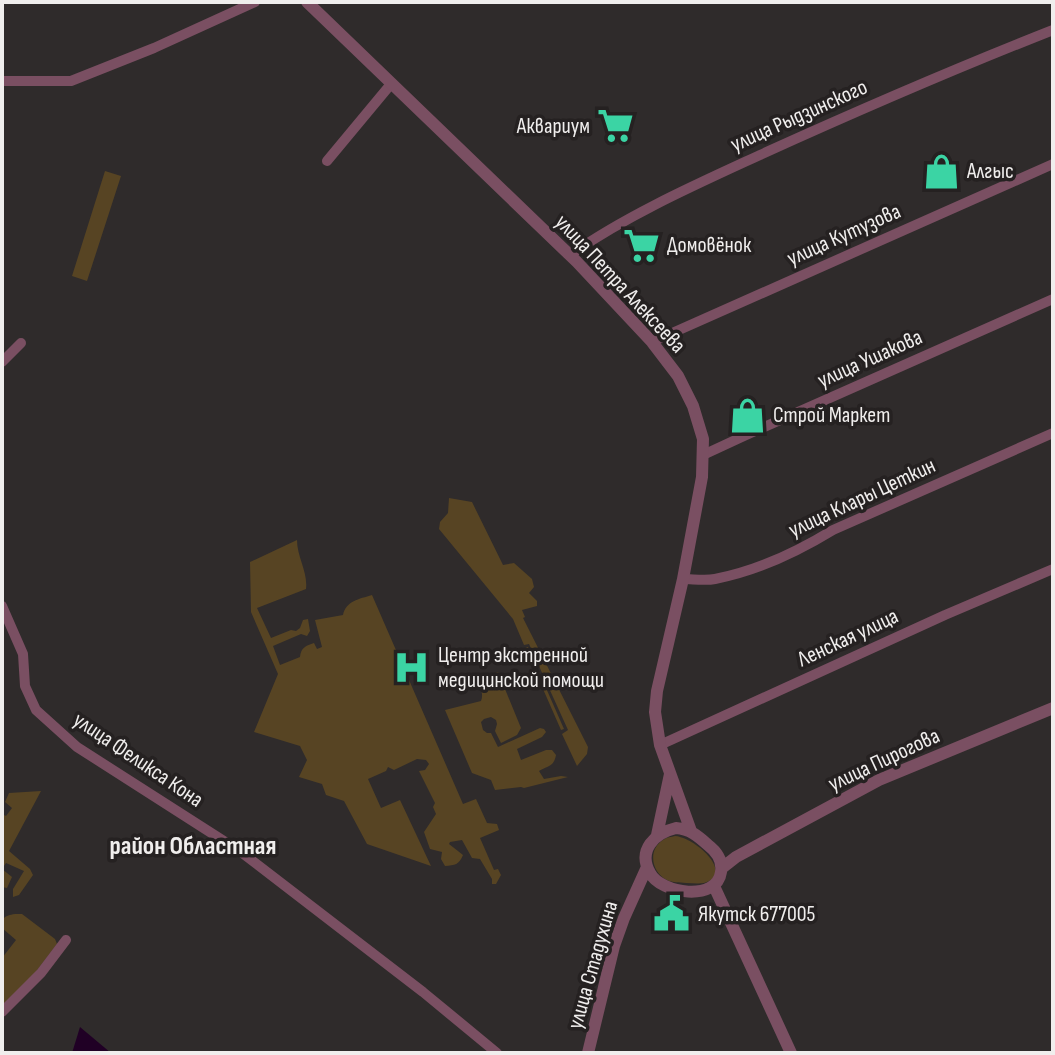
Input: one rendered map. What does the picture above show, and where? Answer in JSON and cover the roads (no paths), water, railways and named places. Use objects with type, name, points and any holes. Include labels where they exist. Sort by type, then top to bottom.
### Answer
[{"type":"street","points":[[2,81],[71,81],[154,48],[255,2]]},
{"type":"street","name":"улица Петра Алексеева","points":[[307,2],[570,255],[652,342],[678,376],[693,406],[703,439],[702,477],[655,712],[660,745],[691,831]]},
{"type":"street","name":"улица Рыдзинского","points":[[570,255],[597,236],[712,177],[929,79],[1053,30]]},
{"type":"street","points":[[327,161],[391,84]]},
{"type":"street","name":"улица Кутузова","points":[[652,342],[1053,164]]},
{"type":"street","name":"улица Ушакова","points":[[703,455],[1053,299]]},
{"type":"street","points":[[2,362],[21,343]]},
{"type":"street","name":"улица Клары Цеткин","points":[[683,579],[713,579],[800,550],[833,530],[1053,433]]},
{"type":"street","name":"Ленская улица","points":[[660,745],[1053,569]]},
{"type":"street","name":"улица Феликса Кона","points":[[2,606],[23,654],[25,686],[36,710],[77,747],[241,852],[497,1053]]},
{"type":"street","name":"улица Пирогова","points":[[722,868],[736,857],[879,780],[1053,708]]},
{"type":"street","points":[[670,774],[657,835],[646,855],[652,878],[672,889],[701,891],[714,886],[722,868],[716,852]]},
{"type":"street","points":[[657,835],[676,828],[691,831],[716,852],[736,857]]},
{"type":"street","name":"улица Стадухина","points":[[588,1053],[614,946],[647,867]]},
{"type":"street","name":"улица Стадухина","points":[[637,889],[646,884],[660,885]]},
{"type":"street","points":[[714,886],[791,1053]]},
{"type":"street","points":[[2,1012],[41,973],[66,940]]},
{"type":"place","name":"Аквариум","points":[[616,126]]},
{"type":"place","name":"Алгыс","points":[[941,171]]},
{"type":"place","name":"Домовёнок","points":[[641,245]]},
{"type":"place","name":"Строй Маркет","points":[[747,415]]},
{"type":"place","name":"Центр экстренной медицинской помощи","points":[[412,668]]},
{"type":"place","name":"Якутск 677005","points":[[672,914]]},
{"type":"district","name":"район Областная","points":[[193,846]]}]
